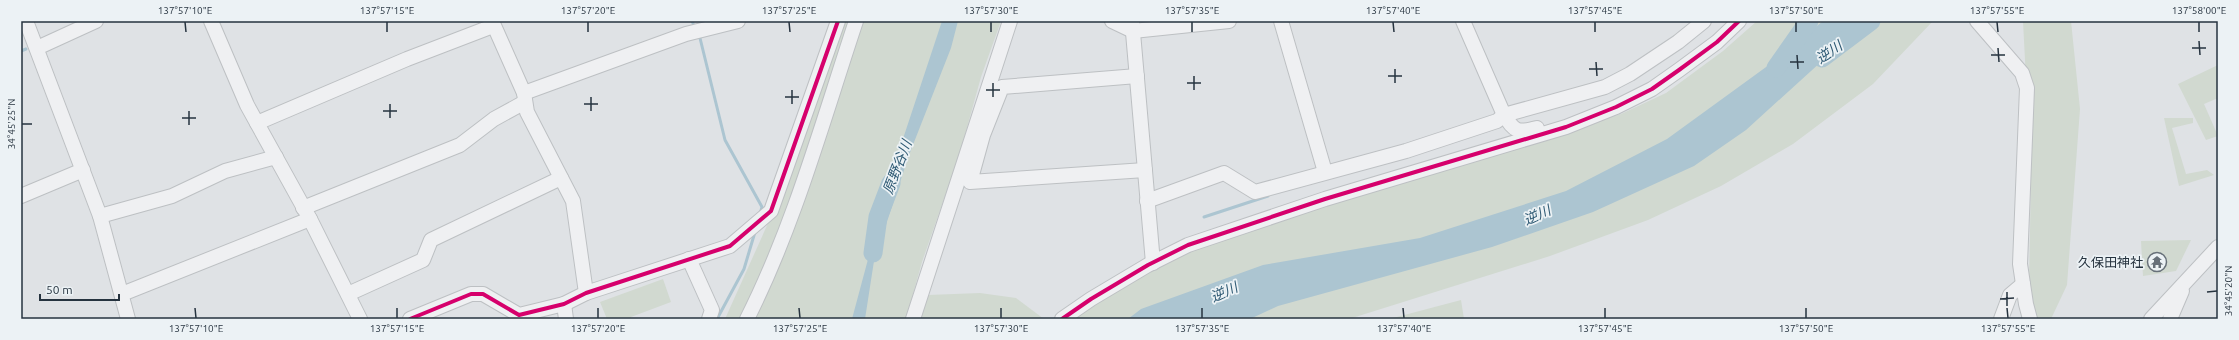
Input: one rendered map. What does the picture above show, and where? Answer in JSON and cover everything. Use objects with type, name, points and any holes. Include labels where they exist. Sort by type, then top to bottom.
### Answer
[{"type":"street","points":[[26,21],[100,216],[128,319]]},
{"type":"street","points":[[37,48],[96,21]]},
{"type":"street","points":[[211,21],[247,105],[306,213],[360,319]]},
{"type":"street","points":[[122,294],[460,145],[524,97],[686,34],[715,24],[738,21]]},
{"type":"street","points":[[410,319],[470,294],[483,294],[519,314],[564,304],[586,293],[730,246],[771,212],[838,21]]},
{"type":"street","points":[[747,319],[762,290],[784,234],[856,21]]},
{"type":"street","points":[[913,319],[1010,21]]},
{"type":"street","points":[[1112,21],[1132,26],[1229,21]]},
{"type":"street","points":[[1281,21],[1325,172]]},
{"type":"street","points":[[1463,21],[1504,115],[1513,129],[1521,132],[1604,112]]},
{"type":"street","points":[[1062,319],[1091,299],[1153,263],[1188,245],[1253,222],[1566,127],[1604,112],[1663,81],[1717,42],[1739,21]]},
{"type":"street","points":[[1977,21],[2022,73],[2026,88],[2020,264],[2030,319]]},
{"type":"street","points":[[257,123],[492,24],[524,97],[527,112],[573,202],[586,293]]},
{"type":"street","points":[[1147,201],[1224,173],[1255,192],[1441,140],[1497,121],[1504,115],[1605,87],[1630,74],[1697,24]]},
{"type":"street","points":[[1132,26],[1153,263]]},
{"type":"street","points":[[1137,76],[1002,87],[983,135],[970,182],[1145,170]]},
{"type":"street","points":[[100,216],[172,196],[226,171],[276,157]]},
{"type":"street","points":[[21,196],[83,170]]},
{"type":"street","points":[[348,294],[423,260],[430,240],[561,178]]},
{"type":"street","points":[[2151,319],[2218,247]]},
{"type":"street","points":[[689,259],[712,310],[709,319]]},
{"type":"street","points":[[2170,319],[2186,283]]},
{"type":"street","points":[[2001,319],[2010,295],[2023,284]]},
{"type":"street","points":[[564,304],[566,319]]},
{"type":"shaded area","points":[[840,21],[1001,21],[981,77],[960,153],[922,262],[906,319],[725,319],[778,201]]},
{"type":"shaded area","points":[[1757,21],[1933,21],[1873,84],[1793,144],[1721,186],[1648,220],[1550,256],[1349,319],[1074,319],[1149,270],[1180,253],[1233,234],[1621,114],[1666,93],[1723,51]]},
{"type":"shaded area","points":[[2023,21],[2071,21],[2080,109],[2067,285],[2051,319],[2034,319],[2029,282],[2031,178]]},
{"type":"shaded area","points":[[2218,65],[2218,98],[2204,104],[2218,136],[2206,140],[2178,84]]},
{"type":"shaded area","points":[[2164,118],[2193,118],[2193,123],[2172,128],[2186,174],[2207,170],[2214,175],[2179,186]]},
{"type":"shaded area","points":[[2191,240],[2176,271],[2143,276],[2141,241]]},
{"type":"shaded area","points":[[663,279],[671,302],[631,317],[631,319],[607,319],[600,302]]},
{"type":"shaded area","points":[[980,293],[1016,298],[1044,319],[920,319],[928,295]]},
{"type":"shaded area","points":[[1461,300],[1464,319],[1393,318]]},
{"type":"water","points":[[942,21],[958,21],[951,48],[909,155],[874,261],[865,319],[852,319],[889,181]]},
{"type":"water","points":[[1823,21],[1866,21],[1746,130],[1694,166],[1593,212],[1492,247],[1278,306],[1250,319],[1128,319],[1141,309],[1263,265],[1420,238],[1566,191],[1667,139],[1773,62]]},
{"type":"waterway","points":[[692,21],[695,28]]},
{"type":"waterway","points":[[1776,68],[1809,21]]},
{"type":"waterway","name":"逆川","points":[[1822,58],[1871,21]]},
{"type":"waterway","points":[[699,34],[725,140],[762,207],[760,214]]},
{"type":"waterway","points":[[21,51],[26,49]]},
{"type":"waterway","name":"原野谷川","points":[[873,253],[878,217],[891,183]]},
{"type":"waterway","points":[[1204,217],[1268,196]]},
{"type":"waterway","points":[[717,319],[744,269],[755,232]]},
{"type":"cycle path","points":[[410,319],[471,294],[483,294],[519,315],[564,304],[586,293],[730,246],[771,211],[838,21]]},
{"type":"cycle path","points":[[1062,319],[1091,299],[1148,265],[1188,245],[1325,199],[1566,127],[1616,107],[1652,89],[1717,42],[1739,21]]},
{"type":"place","name":"久保田神社","points":[[2157,262]]}]
